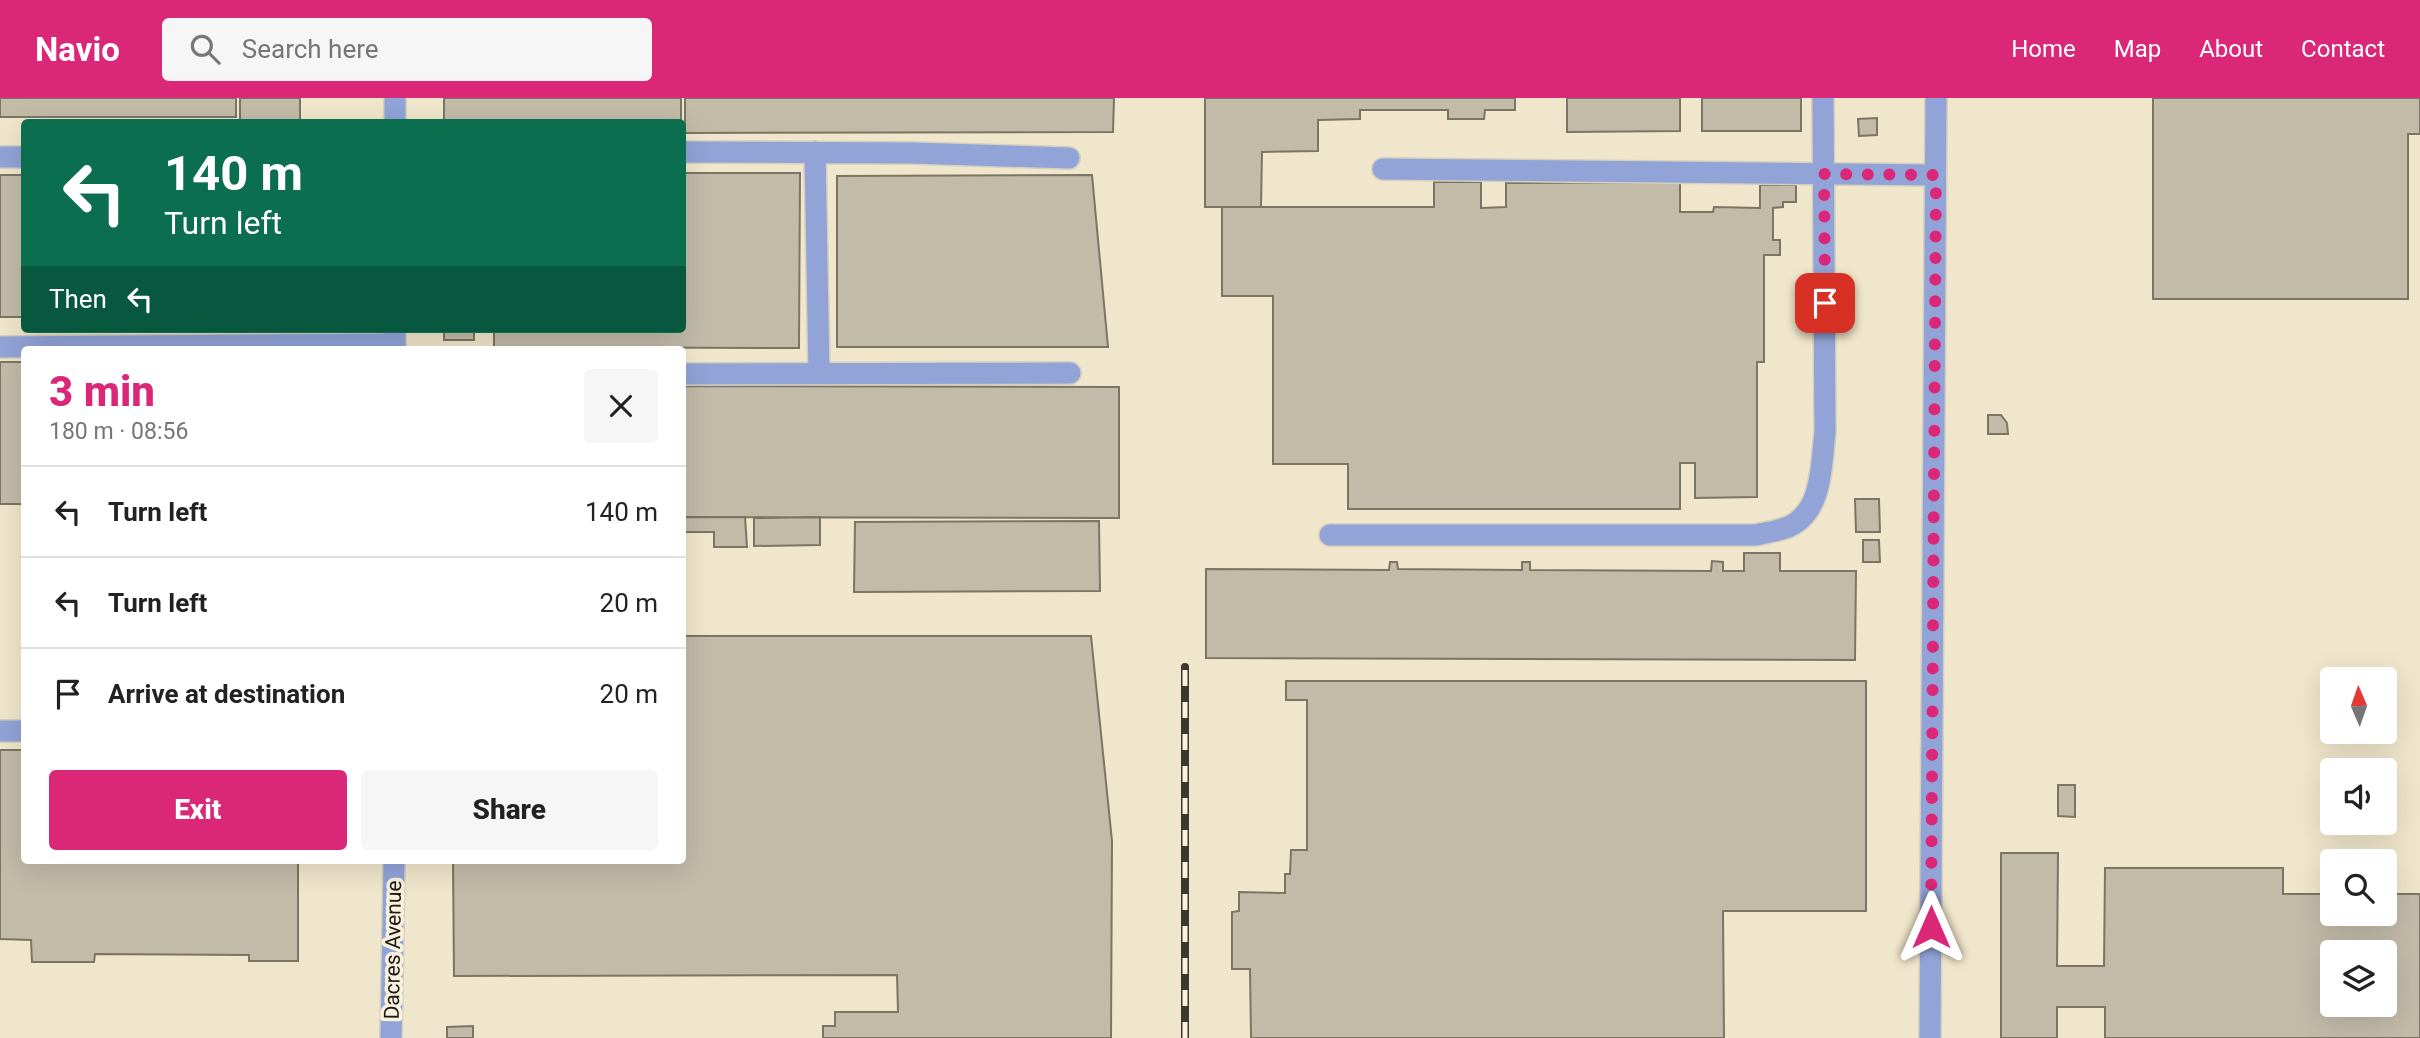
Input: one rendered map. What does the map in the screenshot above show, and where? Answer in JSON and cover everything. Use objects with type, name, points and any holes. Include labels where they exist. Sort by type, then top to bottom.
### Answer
[{"type":"street","points":[[395,98],[395,119]]},
{"type":"street","points":[[1330,536],[1755,535],[1789,527],[1809,510],[1818,488],[1825,432],[1823,98]]},
{"type":"street","points":[[1930,1038],[1936,98]]},
{"type":"street","points":[[686,152],[1069,158]]},
{"type":"street","points":[[815,152],[819,373]]},
{"type":"street","points":[[0,157],[21,157]]},
{"type":"street","points":[[1383,169],[1936,175]]},
{"type":"street","points":[[0,346],[395,341]]},
{"type":"street","points":[[686,374],[1070,373]]},
{"type":"street","points":[[0,731],[21,731]]},
{"type":"street","name":"Dacres Avenue","points":[[391,1038],[394,864]]},
{"type":"shaded area","points":[[0,98],[2420,98],[2420,1038],[0,1038]]},
{"type":"building","points":[[0,98],[236,98],[236,117],[0,117]]},
{"type":"building","points":[[240,98],[300,98],[300,119],[240,119]]},
{"type":"building","points":[[444,98],[681,98],[681,119],[444,119]]},
{"type":"building","points":[[685,98],[1114,98],[1113,132],[686,133]]},
{"type":"building","points":[[1205,98],[1515,98],[1515,110],[1485,110],[1484,119],[1448,119],[1448,110],[1360,110],[1360,119],[1318,120],[1318,151],[1262,152],[1261,207],[1205,207]]},
{"type":"building","points":[[1567,98],[1680,98],[1680,131],[1567,132]]},
{"type":"building","points":[[1702,98],[1801,98],[1801,131],[1702,131]]},
{"type":"building","points":[[2153,98],[2420,98],[2420,134],[2408,134],[2408,299],[2153,299]]},
{"type":"building","points":[[1877,118],[1877,135],[1859,136],[1858,119]]},
{"type":"building","points":[[686,173],[800,173],[799,348],[494,346],[494,333],[686,333]]},
{"type":"building","points":[[0,175],[21,175],[21,317],[0,317]]},
{"type":"building","points":[[1092,175],[1108,347],[837,347],[837,176]]},
{"type":"building","points":[[1434,182],[1481,182],[1481,208],[1506,207],[1506,183],[1680,182],[1680,212],[1713,212],[1714,207],[1760,208],[1760,185],[1796,185],[1796,202],[1783,202],[1783,207],[1773,208],[1773,240],[1780,240],[1780,255],[1764,255],[1764,362],[1757,362],[1757,497],[1695,498],[1695,463],[1680,463],[1680,509],[1348,509],[1348,464],[1273,464],[1273,296],[1222,296],[1222,207],[1434,207]]},
{"type":"building","points":[[444,333],[474,333],[474,340],[444,340]]},
{"type":"building","points":[[0,362],[21,362],[21,504],[0,504]]},
{"type":"building","points":[[686,386],[1119,387],[1119,518],[686,517]]},
{"type":"building","points":[[1988,415],[2001,415],[2007,423],[2008,434],[1988,434]]},
{"type":"building","points":[[1855,499],[1879,499],[1880,532],[1856,532]]},
{"type":"building","points":[[686,517],[745,517],[747,547],[714,547],[714,532],[686,532]]},
{"type":"building","points":[[820,517],[820,545],[754,546],[754,518]]},
{"type":"building","points":[[1099,521],[1100,591],[854,592],[855,522]]},
{"type":"building","points":[[1863,540],[1879,540],[1880,562],[1863,562]]},
{"type":"building","points":[[1744,553],[1780,553],[1780,571],[1856,571],[1855,660],[1206,658],[1206,569],[1389,570],[1390,562],[1397,562],[1398,569],[1522,570],[1522,562],[1530,562],[1530,570],[1711,571],[1712,561],[1723,562],[1723,571],[1744,571]]},
{"type":"building","points":[[686,636],[1091,636],[1112,841],[1111,1038],[823,1038],[823,1026],[835,1026],[835,1012],[898,1012],[897,975],[454,976],[453,864],[686,864]]},
{"type":"building","points":[[1286,681],[1866,681],[1866,911],[1723,911],[1724,1038],[1251,1038],[1250,969],[1232,969],[1232,912],[1239,911],[1239,892],[1285,893],[1285,874],[1290,874],[1291,850],[1307,850],[1307,700],[1286,700]]},
{"type":"building","points":[[0,750],[21,750],[21,864],[298,864],[298,961],[249,961],[249,955],[95,954],[94,962],[32,962],[31,940],[0,939]]},
{"type":"building","points":[[2058,785],[2075,785],[2075,817],[2058,816]]},
{"type":"building","points":[[2001,853],[2058,853],[2057,966],[2104,966],[2105,868],[2283,868],[2283,894],[2320,894],[2320,926],[2397,926],[2397,894],[2420,894],[2420,1038],[2105,1038],[2105,1007],[2057,1007],[2057,1038],[2001,1038]]},
{"type":"building","points":[[473,1026],[473,1038],[447,1038],[447,1027]]},
{"type":"railway","points":[[1185,667],[1185,1038]]},
{"type":"route","points":[[1825,303],[1824,174],[1936,175],[1931,927]]}]
